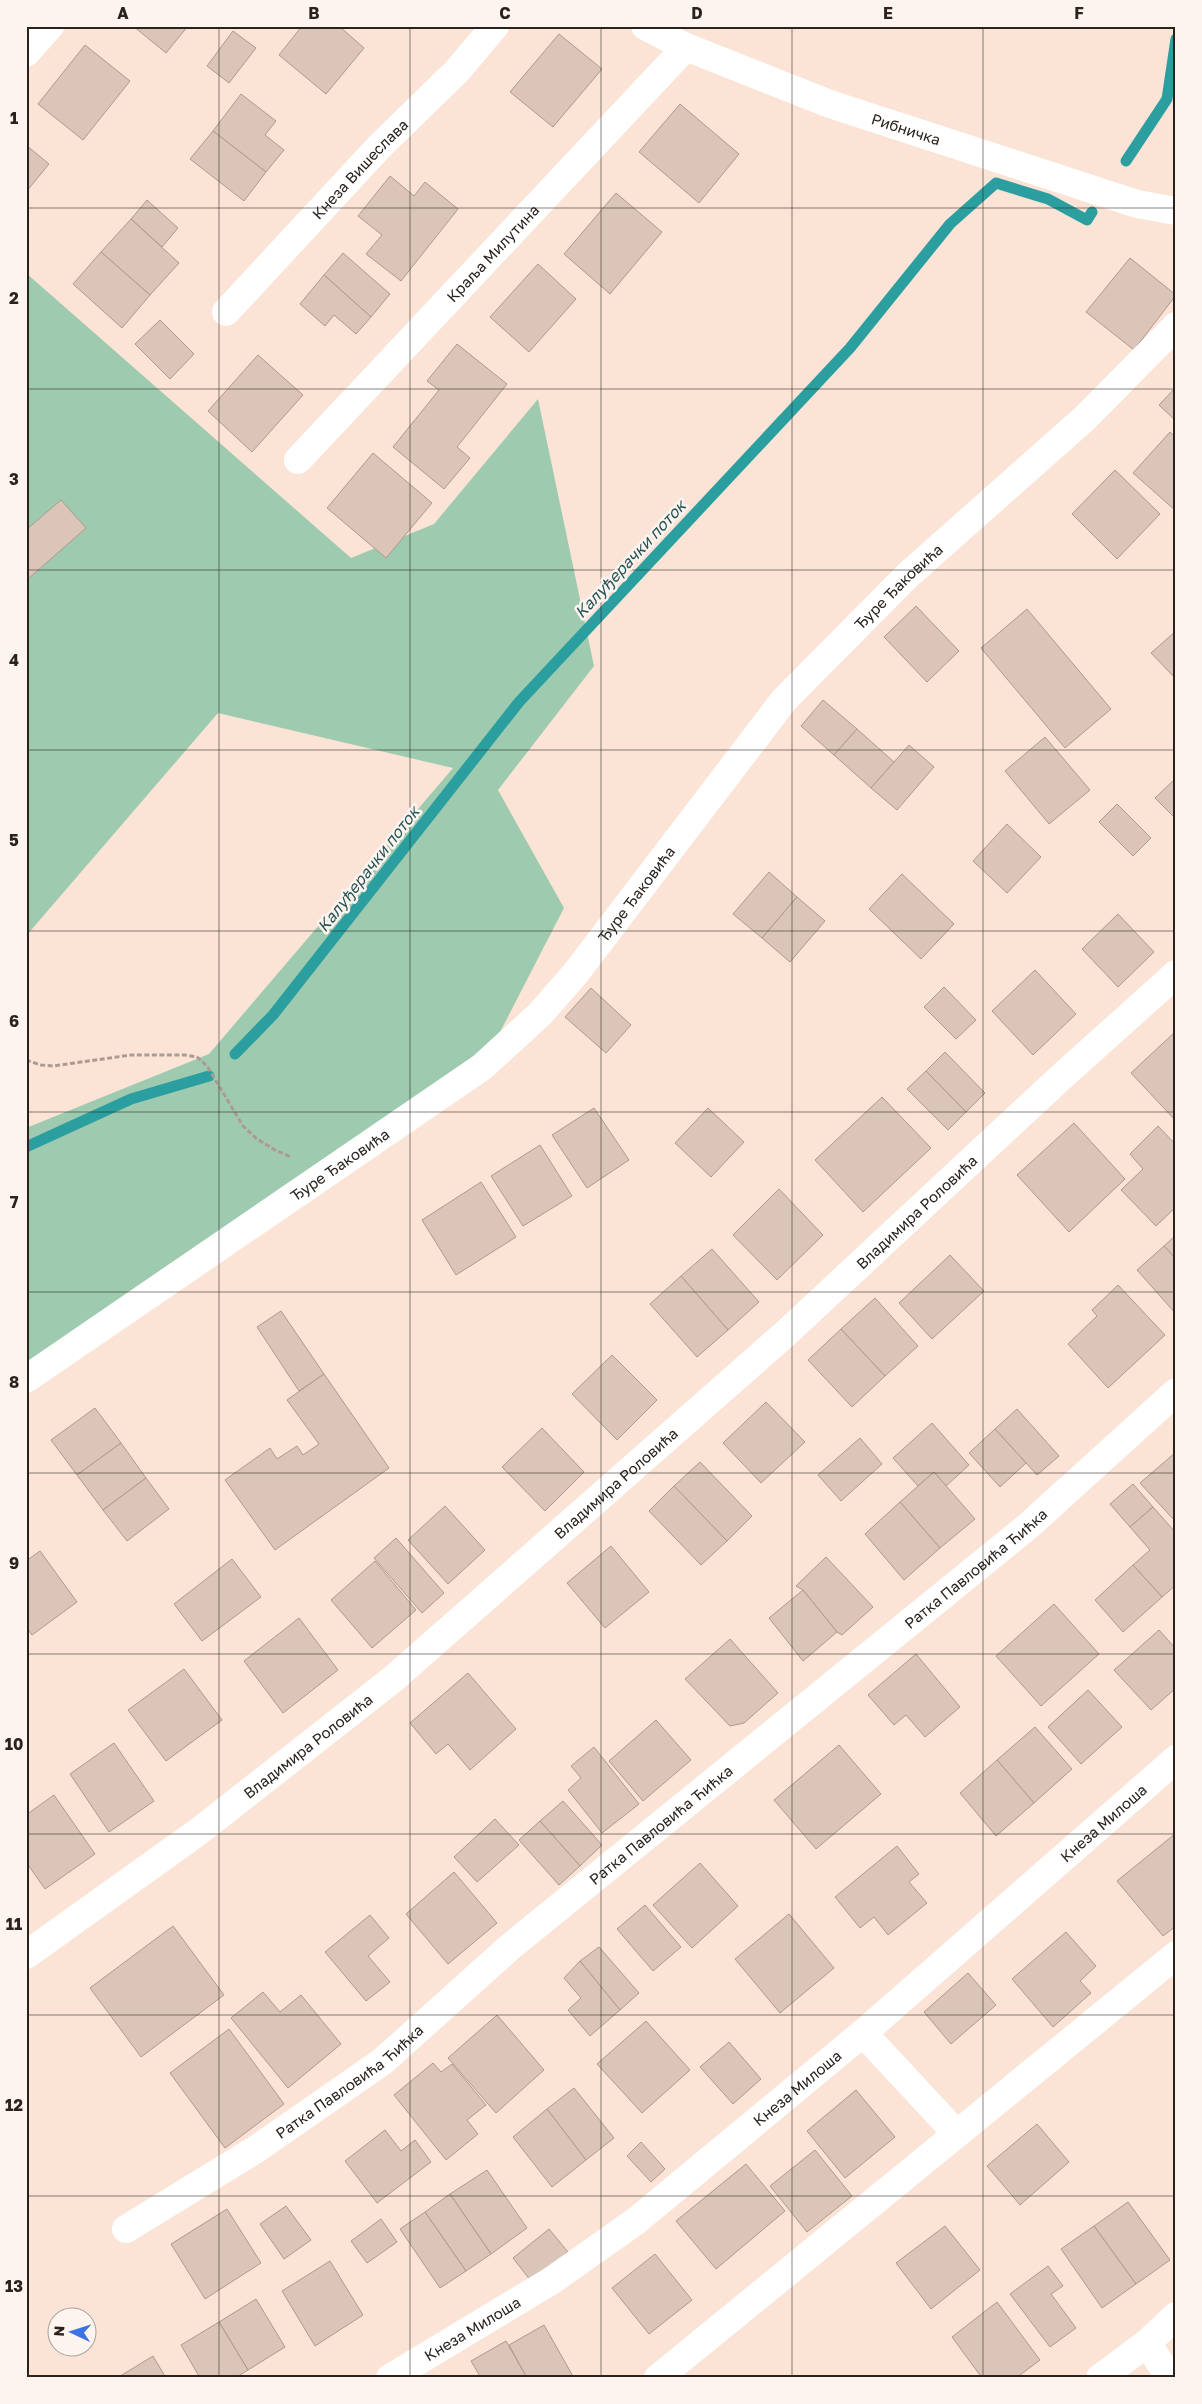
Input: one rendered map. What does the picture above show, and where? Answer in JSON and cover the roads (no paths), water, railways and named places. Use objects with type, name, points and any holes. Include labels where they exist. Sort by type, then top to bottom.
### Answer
[{"type":"street","points":[[26,53],[50,26]]},
{"type":"street","name":"Кнеза Вишеслава","points":[[226,312],[379,147],[458,71],[495,26]]},
{"type":"street","name":"Рибничка","points":[[645,26],[686,47],[830,104],[1137,204],[1176,211]]},
{"type":"street","name":"Краља Милутина","points":[[298,460],[686,47]]},
{"type":"street","name":"Ђуре Ђаковића","points":[[26,1379],[482,1067],[540,1014],[575,974],[784,700],[908,575],[1085,418],[1176,326]]},
{"type":"street","name":"Владимира Роловића","points":[[26,1955],[198,1832],[393,1679],[785,1334],[1052,1086],[1176,974]]},
{"type":"street","name":"Ратка Павловића Ћићка","points":[[126,2229],[255,2150],[383,2061],[510,1947],[1027,1526],[1176,1392]]},
{"type":"street","name":"Кнеза Милоша","points":[[390,2378],[551,2281],[636,2221],[864,2033],[1176,1759]]},
{"type":"street","points":[[658,2378],[1176,1955]]},
{"type":"street","points":[[864,2033],[956,2133]]},
{"type":"street","points":[[1100,2378],[1147,2343],[1176,2316]]},
{"type":"street","points":[[1147,2343],[1170,2378]]},
{"type":"waterway","name":"Калуђерачки поток","points":[[1126,161],[1167,99],[1176,39]]},
{"type":"waterway","name":"Калуђерачки поток","points":[[235,1054],[273,1015],[519,702],[850,348],[950,224],[996,183],[1048,199],[1087,220],[1092,212]]},
{"type":"waterway","name":"Калуђерачки поток","points":[[26,1147],[131,1099],[209,1076]]}]
